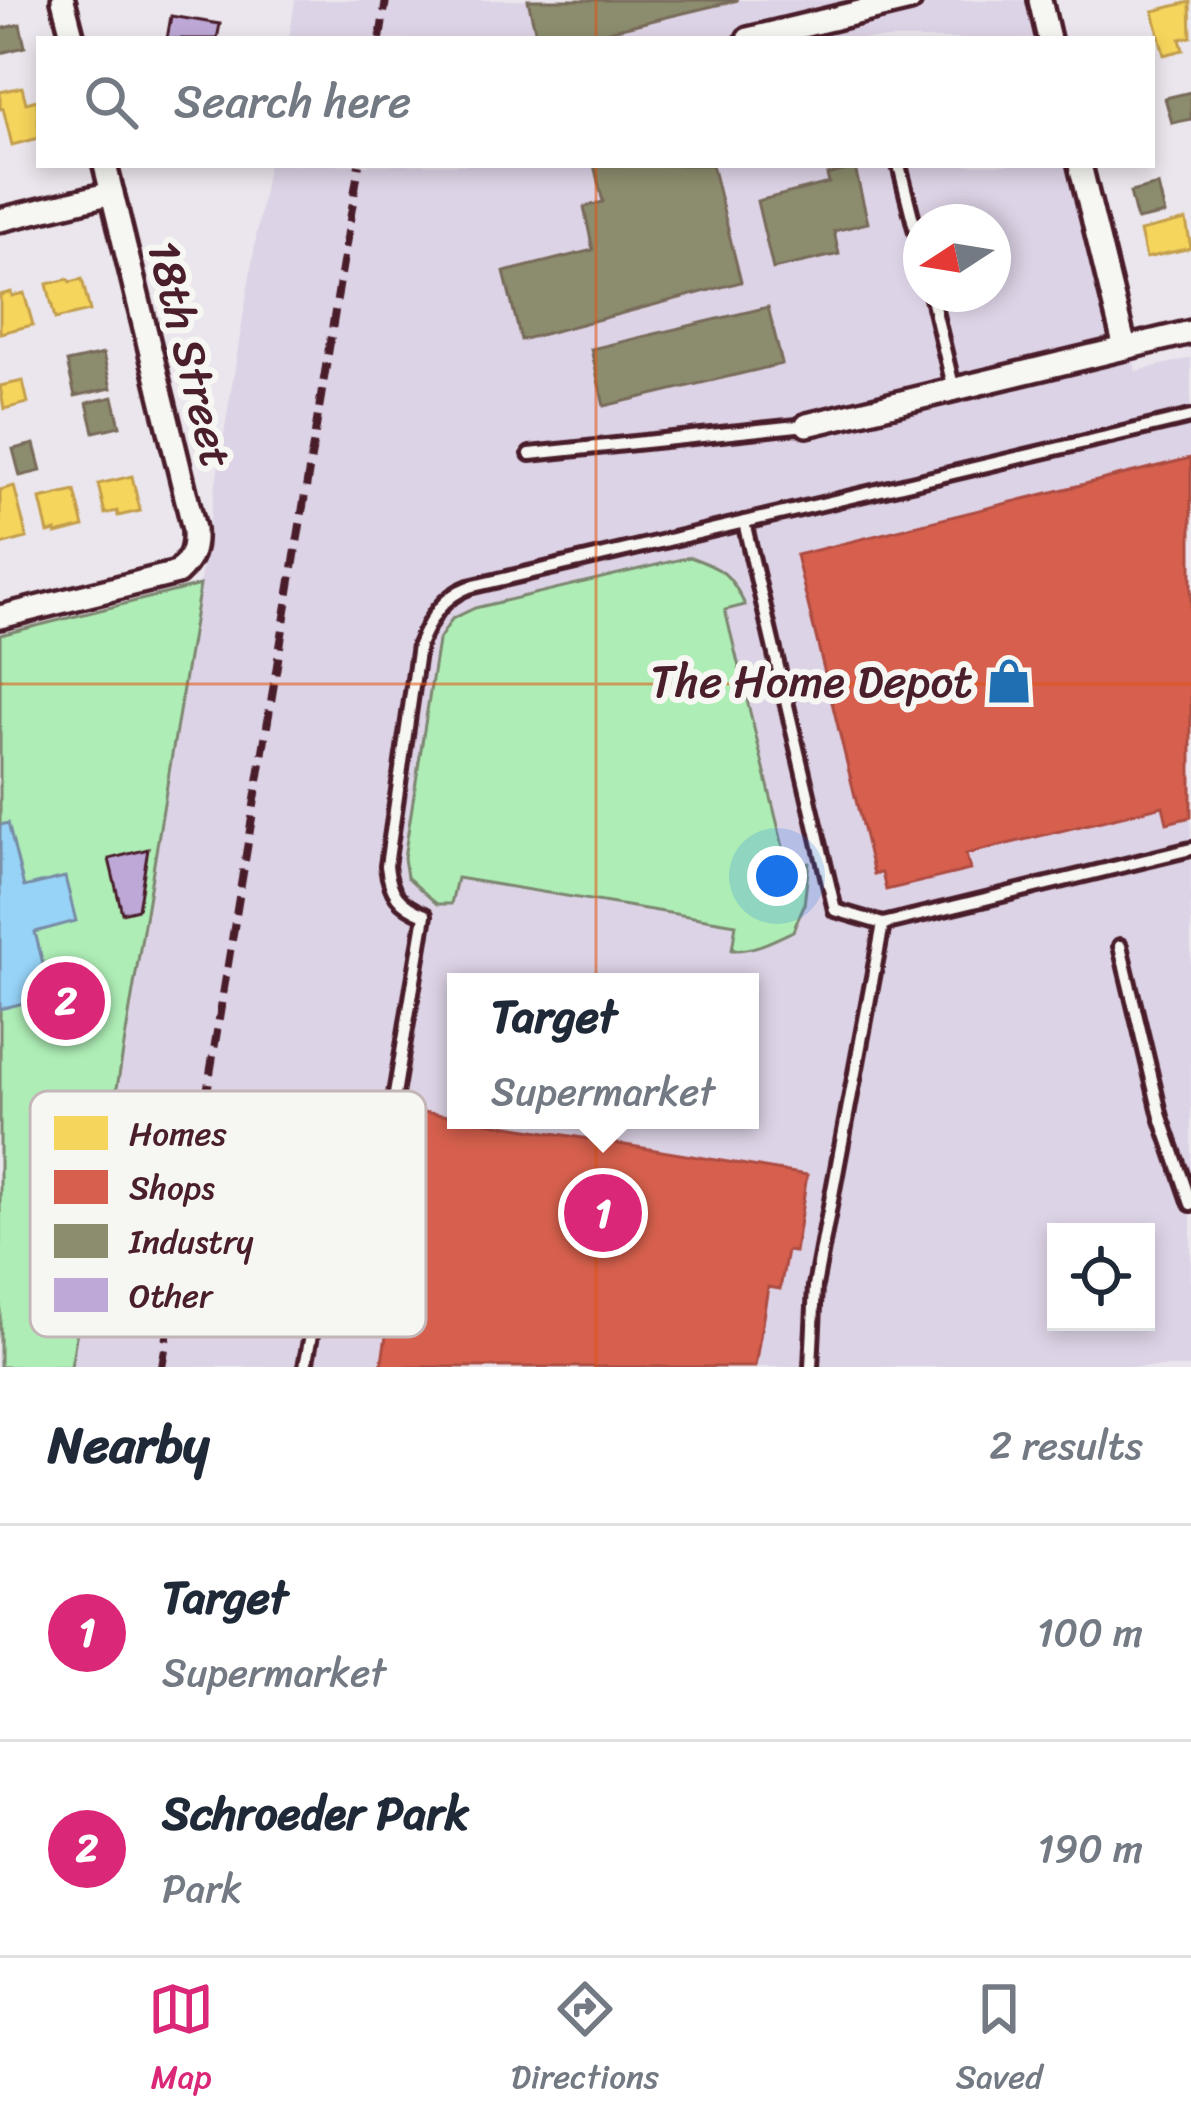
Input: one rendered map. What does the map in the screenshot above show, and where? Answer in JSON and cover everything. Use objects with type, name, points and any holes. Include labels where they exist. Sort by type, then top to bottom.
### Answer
[{"type":"street","points":[[63,0],[72,36]]},
{"type":"street","points":[[760,36],[910,0]]},
{"type":"street","points":[[1040,0],[1048,36]]},
{"type":"street","name":"18th Street","points":[[0,617],[177,573],[189,562],[195,547],[106,168]]},
{"type":"street","points":[[1081,168],[1125,348]]},
{"type":"street","points":[[0,220],[112,193]]},
{"type":"street","points":[[807,425],[1191,332]]},
{"type":"lane","points":[[900,168],[909,204]]},
{"type":"lane","points":[[936,312],[954,390]]},
{"type":"lane","points":[[396,1091],[425,915],[396,898],[386,866],[419,645],[432,616],[454,592],[1191,417]]},
{"type":"lane","points":[[530,454],[807,425]]},
{"type":"lane","points":[[745,522],[835,910],[883,924],[1191,849]]},
{"type":"lane","points":[[811,1367],[815,1286],[883,924]]},
{"type":"lane","points":[[1120,946],[1161,1118],[1191,1204]]},
{"type":"lane","points":[[305,1367],[311,1337]]},
{"type":"shaded area","points":[[295,0],[1047,0],[1056,36],[289,36]]},
{"type":"shaded area","points":[[268,168],[1088,168],[1136,371],[1191,358],[1191,1367],[71,1367],[76,1337],[426,1337],[426,1091],[116,1091]]},
{"type":"green space","points":[[690,557],[724,574],[745,605],[725,610],[788,867],[809,863],[804,905],[793,931],[756,947],[732,950],[736,924],[457,878],[451,904],[437,904],[407,877],[404,858],[438,641],[452,619],[475,608]]},
{"type":"green space","points":[[200,585],[117,1091],[30,1091],[30,1337],[76,1337],[71,1367],[0,1367],[0,635]]},
{"type":"water","points":[[8,823],[24,887],[65,877],[76,921],[35,932],[51,996],[0,1009],[0,825]]},
{"type":"building: Homes","points":[[1190,2],[1191,37],[1180,39],[1183,50],[1164,55],[1153,11]]},
{"type":"building: Homes","points":[[22,87],[26,103],[36,100],[36,139],[12,145],[0,109],[0,92]]},
{"type":"building: Homes","points":[[1186,220],[1191,248],[1146,258],[1140,231]]},
{"type":"building: Homes","points":[[82,279],[90,311],[55,319],[47,284]]},
{"type":"building: Homes","points":[[11,292],[12,296],[24,293],[33,325],[0,333],[0,295]]},
{"type":"building: Homes","points":[[23,381],[28,403],[4,409],[0,386]]},
{"type":"building: Homes","points":[[132,476],[140,511],[105,514],[98,484]]},
{"type":"building: Homes","points":[[14,486],[27,538],[0,545],[0,490]]},
{"type":"building: Homes","points":[[75,491],[84,527],[48,533],[40,499]]},
{"type":"building: Shops","name":"The Home Depot","points":[[1191,458],[1191,817],[1167,823],[1163,806],[966,854],[970,870],[886,890],[882,873],[874,874],[796,555]]},
{"type":"building: Shops","points":[[426,1113],[447,1116],[447,1129],[528,1129],[807,1175],[795,1252],[787,1251],[780,1289],[768,1287],[755,1367],[381,1367],[386,1337],[426,1337]]},
{"type":"building: Industry","points":[[528,0],[738,0],[588,36],[536,36]]},
{"type":"building: Industry","points":[[20,24],[25,47],[0,53],[0,29]]},
{"type":"building: Industry","points":[[1191,92],[1191,119],[1172,123],[1165,98]]},
{"type":"building: Industry","points":[[595,168],[713,168],[741,282],[521,340],[504,272],[593,250],[584,207],[603,202]]},
{"type":"building: Industry","points":[[855,168],[868,223],[834,231],[839,254],[773,269],[757,201],[829,183],[827,175]]},
{"type":"building: Industry","points":[[1158,185],[1165,214],[1137,220],[1130,192]]},
{"type":"building: Industry","points":[[768,307],[782,364],[604,406],[591,349]]},
{"type":"building: Industry","points":[[103,354],[111,388],[75,396],[67,362]]},
{"type":"building: Industry","points":[[113,397],[120,426],[94,432],[87,403]]},
{"type":"building: Industry","points":[[34,444],[41,471],[20,476],[13,449]]},
{"type":"building: Other","points":[[171,16],[220,24],[218,36],[168,36]]},
{"type":"building: Other","points":[[148,849],[138,909],[122,913],[109,859]]},
{"type":"railway","points":[[380,36],[386,0]]},
{"type":"railway","points":[[207,1091],[359,168]]},
{"type":"railway","points":[[162,1367],[167,1337]]},
{"type":"place","name":"The Home Depot","points":[[1009,681]]},
{"type":"place","name":"Schroeder Park","points":[[66,1001]]},
{"type":"place","name":"Target","points":[[603,1213]]}]
